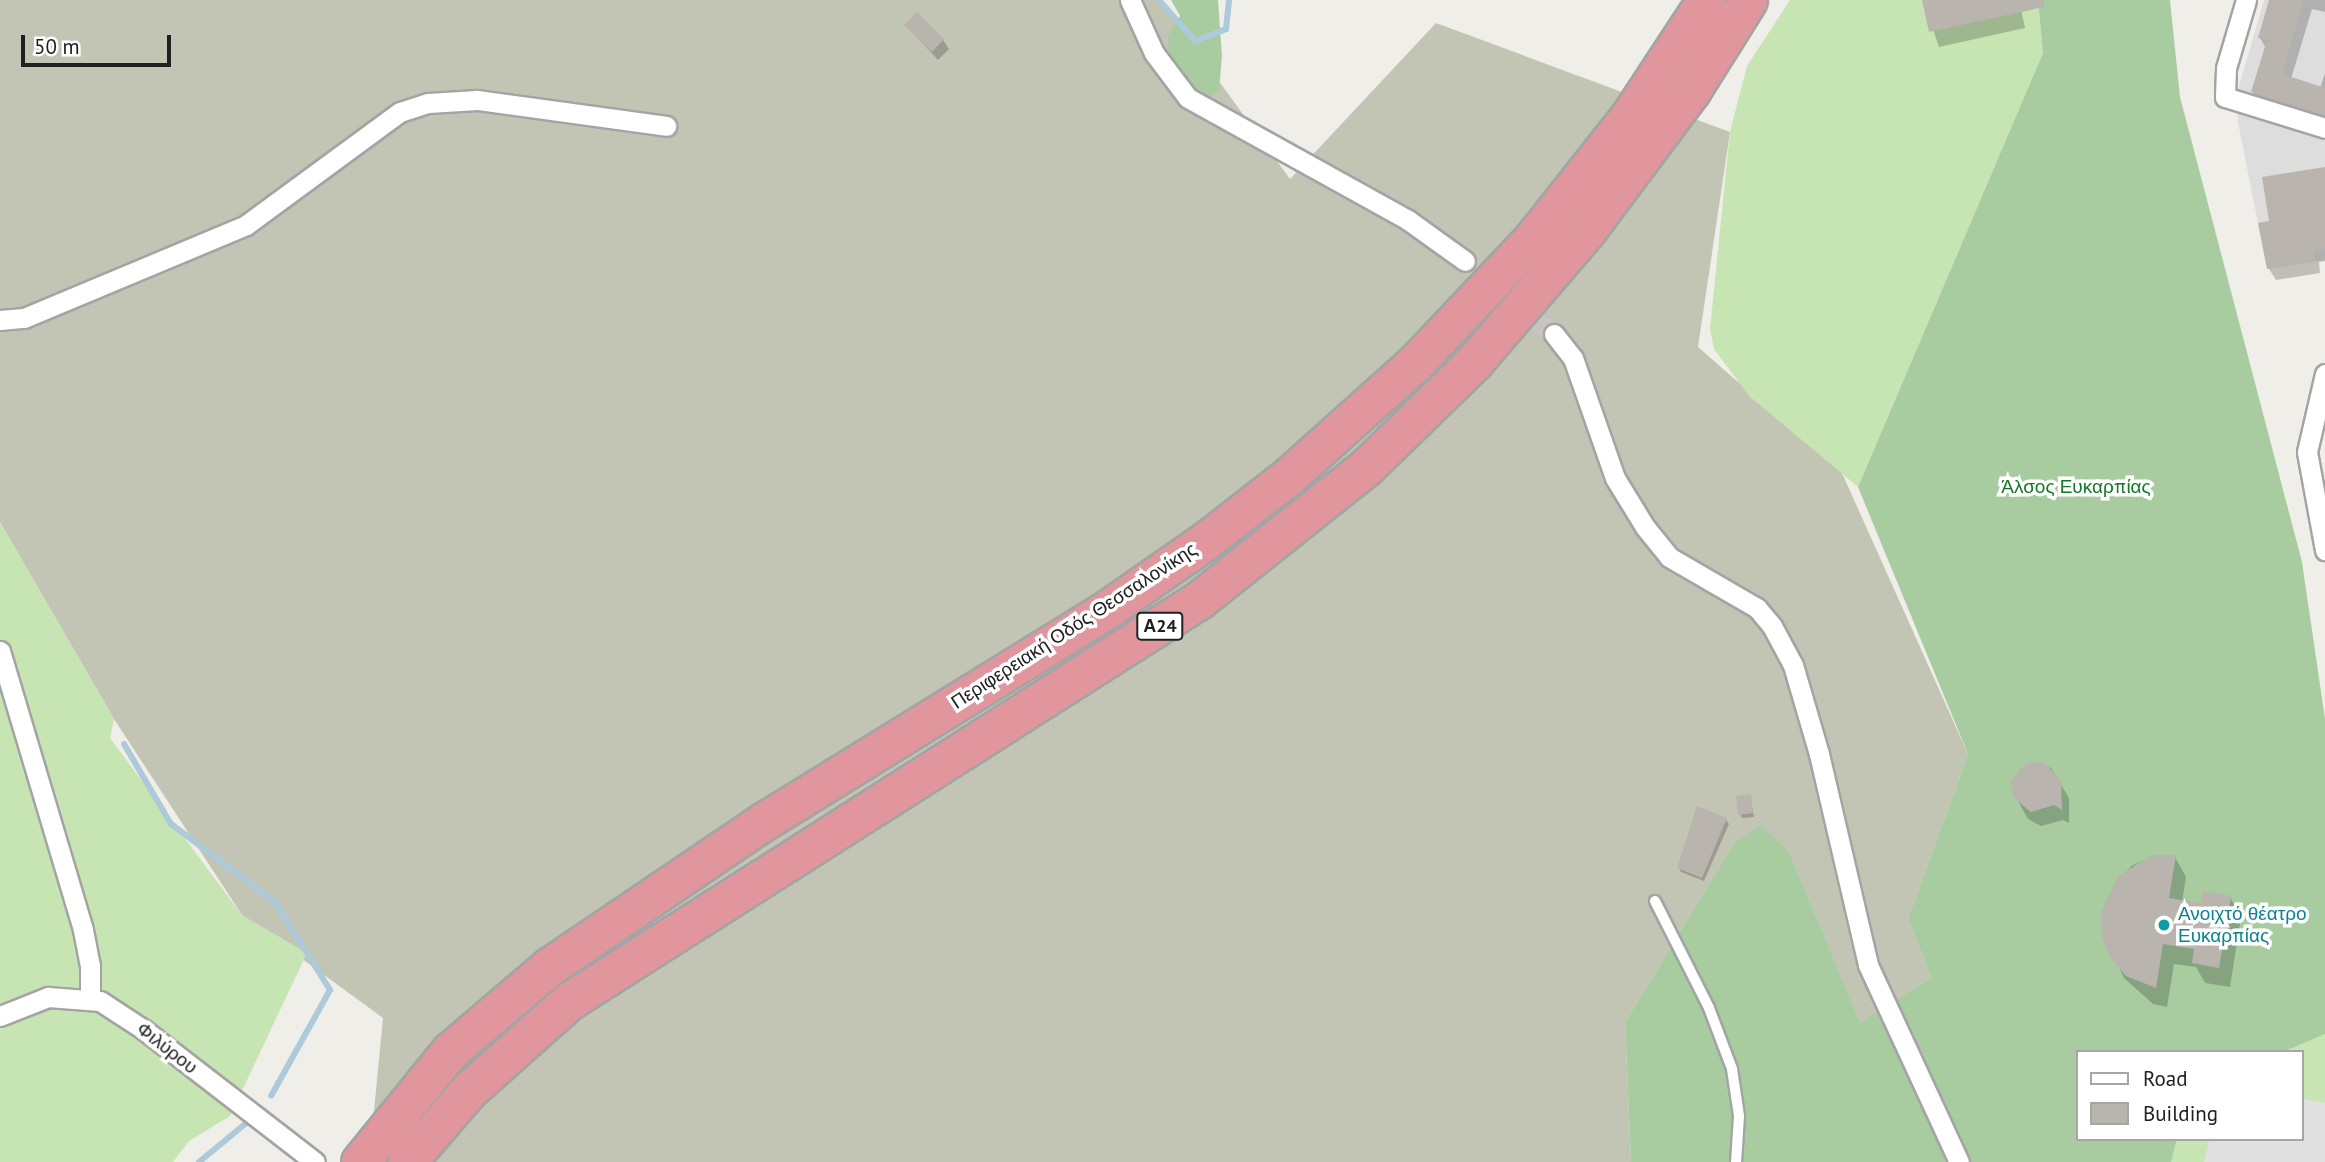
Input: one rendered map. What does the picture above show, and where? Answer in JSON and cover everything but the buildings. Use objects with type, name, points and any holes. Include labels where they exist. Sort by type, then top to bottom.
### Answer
[{"type":"highway","name":"Περιφερειακή Οδός Θεσσαλονίκης","points":[[360,1162],[450,1051],[560,959],[755,827],[1109,608],[1204,542],[1290,475],[1415,363],[1534,237],[1631,114],[1706,0]]},
{"type":"highway","name":"Α24","points":[[407,1162],[468,1091],[569,1001],[1199,600],[1365,468],[1474,362],[1587,230],[1691,91],[1748,0]]},
{"type":"street","points":[[1130,0],[1154,53],[1188,98],[1408,220],[1465,261]]},
{"type":"street","points":[[2246,0],[2226,68],[2225,97],[2325,128]]},
{"type":"street","points":[[0,320],[24,318],[246,225],[400,112],[428,103],[477,100],[666,126]]},
{"type":"street","points":[[1554,334],[1573,358],[1615,478],[1645,527],[1670,557],[1757,608],[1772,626],[1793,665],[1819,754],[1868,965],[1959,1162]]},
{"type":"street","points":[[2325,374],[2308,466],[2325,550]]},
{"type":"street","points":[[0,651],[83,930],[90,965],[90,998]]},
{"type":"street","name":"Φιλύρου","points":[[0,1016],[48,997],[90,998],[136,1024],[314,1162]]},
{"type":"lane","points":[[1655,901],[1709,1009],[1731,1069],[1739,1116],[1736,1162]]},
{"type":"shaded area","points":[[0,0],[1160,0],[1290,179],[1436,23],[1730,132],[1698,347],[1842,473],[1968,754],[1908,918],[1931,978],[1860,1024],[1790,853],[1734,843],[1625,1022],[1631,1162],[369,1162],[383,1018],[242,915],[114,719],[0,522]]},
{"type":"shaded area","points":[[2264,0],[2325,0],[2325,260],[2267,269],[2238,122],[2237,93]]},
{"type":"shaded area","points":[[2304,1099],[2325,1103],[2325,1162],[2204,1162],[2209,1141],[2304,1141]]},
{"type":"green space","points":[[1171,0],[1218,0],[1222,56],[1219,91],[1207,97],[1180,73],[1169,52],[1168,37],[1180,16]]},
{"type":"green space","points":[[1790,0],[2038,0],[2043,53],[1858,487],[1750,397],[1714,349],[1710,329],[1730,132],[1747,66]]},
{"type":"green space","name":"Άλσος Ευκαρπίας","points":[[2038,0],[2170,0],[2180,97],[2302,562],[2325,719],[2325,1034],[2288,1050],[2076,1050],[2076,1141],[2176,1141],[2171,1162],[1631,1162],[1625,1022],[1734,843],[1761,825],[1790,853],[1860,1023],[1931,978],[1908,918],[1968,754],[1858,487],[2043,53]]},
{"type":"green space","points":[[0,522],[114,719],[110,738],[242,915],[307,953],[230,1116],[189,1141],[173,1162],[0,1162]]},
{"type":"green space","points":[[2325,1034],[2325,1103],[2304,1099],[2304,1050],[2288,1050]]},
{"type":"green space","points":[[2176,1141],[2209,1141],[2204,1162],[2171,1162]]},
{"type":"waterway","points":[[1159,0],[1195,41],[1226,29],[1229,0]]},
{"type":"waterway","points":[[124,744],[171,824],[275,902],[330,990],[271,1096]]},
{"type":"waterway","points":[[199,1162],[250,1120]]},
{"type":"tunnel","points":[[1465,261],[1554,334]]},
{"type":"place","name":"Ανοιχτό θέατρο Ευκαρπίας","points":[[2164,925]]}]
